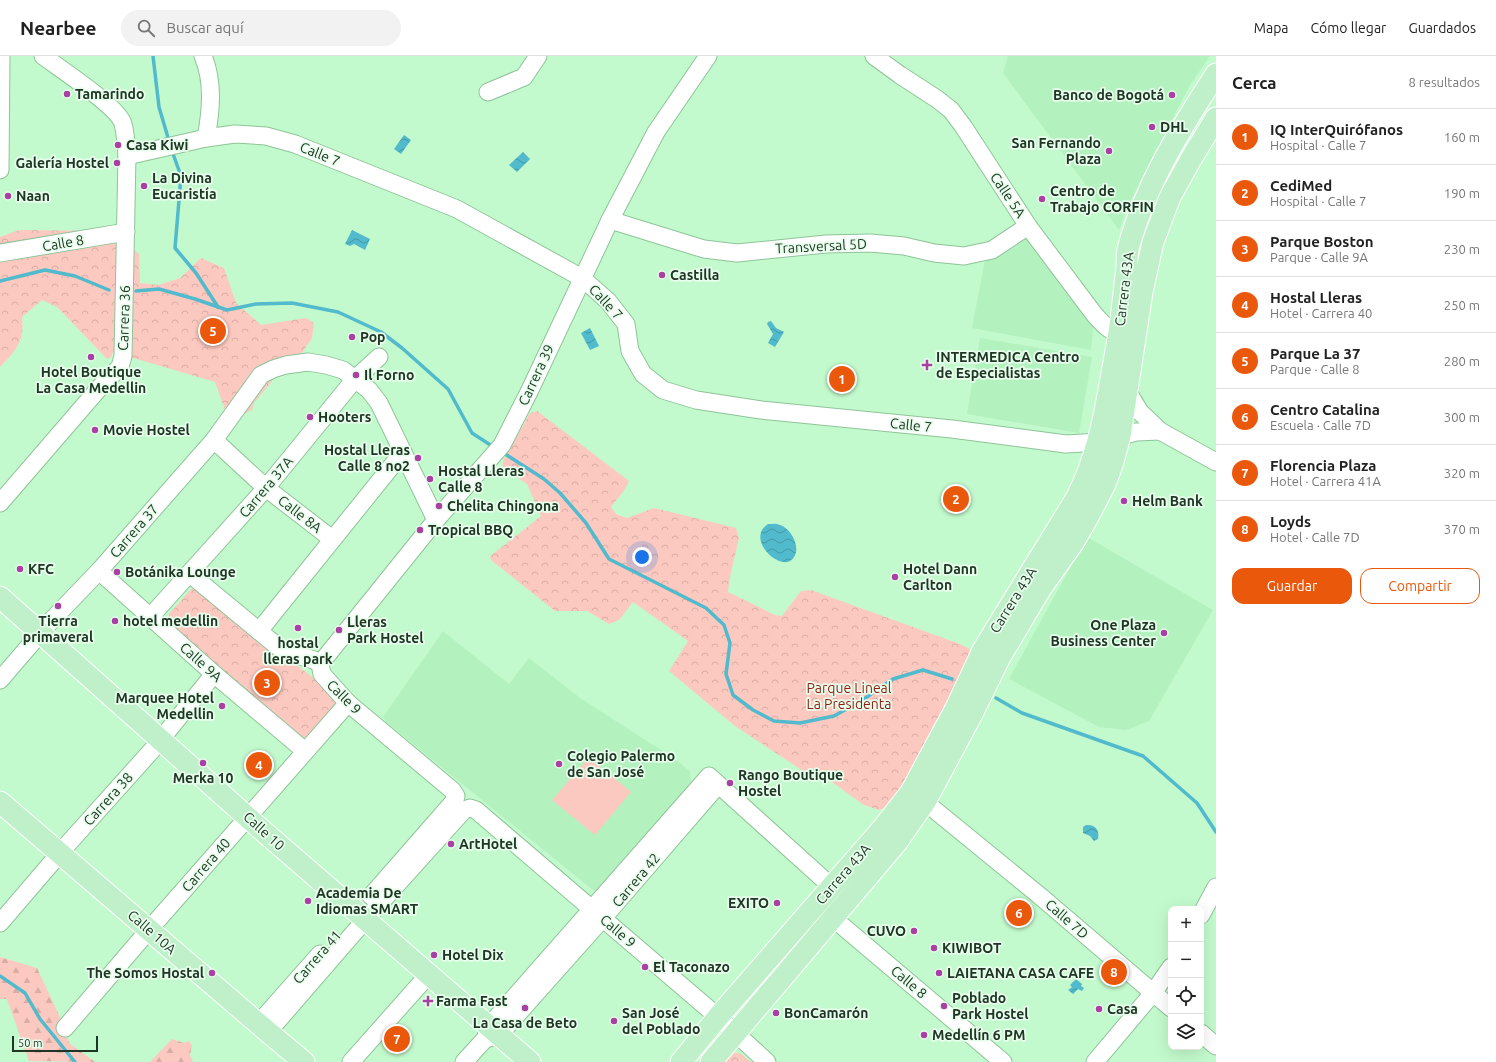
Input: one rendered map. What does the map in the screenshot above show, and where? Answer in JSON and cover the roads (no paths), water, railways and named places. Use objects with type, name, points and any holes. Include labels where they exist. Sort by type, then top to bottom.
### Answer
[{"type":"main road","name":"Carrera 43A","points":[[711,1062],[897,842],[925,802],[972,714],[1000,657],[1041,588],[1073,543],[1094,506],[1112,465],[1120,436],[1128,392],[1128,251],[1150,186],[1199,100],[1216,74]]},
{"type":"main road","name":"Carrera 43A","points":[[681,1062],[882,829],[911,792],[957,706],[982,650],[1084,482],[1099,442],[1149,256],[1161,219],[1180,178],[1216,118]]},
{"type":"main road","name":"Calle 10","points":[[0,597],[248,817],[429,974],[491,1034],[530,1062]]},
{"type":"main road","name":"Calle 10A","points":[[0,802],[304,1062]]},
{"type":"street","points":[[0,170],[1,56]]},
{"type":"street","name":"Carrera 36","points":[[0,504],[101,386],[120,367],[123,356],[127,156],[123,123],[116,113],[94,94],[43,56]]},
{"type":"street","points":[[203,56],[209,75],[211,93],[206,138]]},
{"type":"street","points":[[488,92],[524,77],[538,56]]},
{"type":"street","name":"Carrera 39","points":[[320,664],[436,520],[500,447],[529,392],[610,220],[656,132],[708,56]]},
{"type":"street","name":"Calle 5A","points":[[874,56],[951,110],[1028,226],[1103,324],[1110,331],[1127,336]]},
{"type":"street","name":"Calle 7","points":[[127,156],[206,138],[235,134],[266,136],[295,144],[457,209],[582,278],[608,301],[626,324],[630,351],[643,374],[663,390],[696,400],[761,410],[952,429],[1066,444],[1099,442],[1120,436]]},
{"type":"street","name":"Transversal 5D","points":[[610,220],[710,250],[737,253],[826,244],[870,243],[904,246],[934,253],[964,256],[992,250],[1028,226]]},
{"type":"street","name":"Calle 8","points":[[0,254],[126,232]]},
{"type":"street","name":"Carrera 37A","points":[[151,616],[266,488],[355,379],[379,357]]},
{"type":"street","name":"Carrera 37","points":[[0,680],[41,633],[99,571],[214,440],[261,375],[280,367],[308,362],[343,370],[355,379]]},
{"type":"street","points":[[355,379],[369,390],[379,403],[436,520]]},
{"type":"street","points":[[1128,392],[1140,412],[1160,431],[1216,462]]},
{"type":"street","points":[[1120,436],[1136,432],[1160,431]]},
{"type":"street","name":"Calle 8A","points":[[214,440],[266,488],[332,539]]},
{"type":"street","points":[[259,631],[404,452]]},
{"type":"street","name":"Calle 9A","points":[[99,571],[214,674],[305,751]]},
{"type":"street","name":"Calle 9","points":[[190,574],[283,651],[314,660],[320,664],[322,674],[348,703],[462,803],[598,914],[767,1062]]},
{"type":"street","name":"Carrera 38","points":[[0,923],[161,739],[214,674]]},
{"type":"street","name":"Carrera 40","points":[[65,1028],[149,929],[348,703]]},
{"type":"street","name":"Carrera 42","points":[[464,1062],[491,1034],[598,914],[714,780],[832,887]]},
{"type":"street","name":"Calle 7D","points":[[925,802],[1040,896],[1168,1005]]},
{"type":"street","name":"Carrera 41","points":[[263,1028],[462,803]]},
{"type":"street","points":[[1204,909],[1216,886]]},
{"type":"street","name":"Calle 8","points":[[833,918],[1003,1062]]},
{"type":"street","points":[[1095,1062],[1154,993],[1168,972]]},
{"type":"street","points":[[351,1062],[429,974]]},
{"type":"street","points":[[1204,1036],[1216,1046]]},
{"type":"water","points":[[404,135],[411,140],[401,154],[394,149]]},
{"type":"water","points":[[523,152],[530,159],[517,172],[509,165]]},
{"type":"water","points":[[352,230],[370,239],[365,250],[354,244],[350,246],[345,244]]},
{"type":"water","points":[[771,321],[776,328],[784,332],[775,347],[768,343],[773,334],[767,324]]},
{"type":"water","points":[[590,328],[599,346],[590,350],[581,333]]},
{"type":"water","points":[[768,524],[777,524],[784,527],[793,537],[796,551],[795,555],[790,561],[783,562],[776,560],[763,547],[760,539],[762,531]]},
{"type":"water","points":[[1086,825],[1096,828],[1098,839],[1094,841],[1090,836],[1083,833],[1083,827]]},
{"type":"water","points":[[1076,979],[1084,988],[1082,991],[1078,989],[1073,994],[1068,990],[1072,987],[1070,985]]},
{"type":"waterway","points":[[153,56],[159,107],[169,141]]},
{"type":"waterway","points":[[172,151],[181,176],[175,248],[196,273],[218,307]]},
{"type":"waterway","points":[[0,281],[45,270],[75,276],[109,290]]},
{"type":"waterway","points":[[136,291],[159,289],[227,310],[256,304],[292,303],[338,312],[381,332],[402,348],[448,389],[472,433],[495,448]]},
{"type":"waterway","points":[[502,452],[544,479],[560,493],[586,523],[609,559],[706,608],[724,625],[730,643],[726,674],[733,695],[753,710],[774,721],[800,723],[834,716],[861,701],[893,679],[923,670],[952,679]]},
{"type":"waterway","points":[[996,698],[1022,713],[1143,756],[1197,803],[1216,832]]},
{"type":"waterway","points":[[0,976],[25,993],[40,1019],[75,1062]]},
{"type":"place","name":"Tamarindo","points":[[67,94]]},
{"type":"place","name":"Banco de Bogotá","points":[[1172,95]]},
{"type":"place","name":"DHL","points":[[1152,127]]},
{"type":"place","name":"Casa Kiwi","points":[[118,145]]},
{"type":"place","name":"San Fernando Plaza","points":[[1109,151]]},
{"type":"place","name":"Galería Hostel","points":[[117,163]]},
{"type":"place","name":"La Divina Eucaristía","points":[[144,186]]},
{"type":"place","name":"Naan","points":[[8,196]]},
{"type":"place","name":"Centro de Trabajo CORFIN","points":[[1042,199]]},
{"type":"place","name":"Castilla","points":[[662,275]]},
{"type":"place","name":"Parque La 37","points":[[213,331]]},
{"type":"place","name":"Pop","points":[[352,337]]},
{"type":"place","name":"Hotel Boutique La Casa Medellin","points":[[91,357]]},
{"type":"place","name":"INTERMEDICA Centro de Especialistas","points":[[927,365]]},
{"type":"place","name":"Il Forno","points":[[356,375]]},
{"type":"place","name":"IQ InterQuirófanos","points":[[842,379]]},
{"type":"place","name":"Hooters","points":[[310,417]]},
{"type":"place","name":"Movie Hostel","points":[[95,430]]},
{"type":"place","name":"Hostal Lleras Calle 8 no2","points":[[418,458]]},
{"type":"place","name":"Hostal Lleras Calle 8","points":[[430,479]]},
{"type":"place","name":"CediMed","points":[[956,499]]},
{"type":"place","name":"Helm Bank","points":[[1124,501]]},
{"type":"place","name":"Chelita Chingona","points":[[439,506]]},
{"type":"place","name":"Tropical BBQ","points":[[420,530]]},
{"type":"place","name":"KFC","points":[[20,569]]},
{"type":"place","name":"Botánika Lounge","points":[[117,572]]},
{"type":"place","name":"Hotel Dann Carlton","points":[[895,577]]},
{"type":"place","name":"Tierra primaveral","points":[[58,606]]},
{"type":"place","name":"hotel medellin","points":[[115,621]]},
{"type":"place","name":"hostal lleras park","points":[[298,628]]},
{"type":"place","name":"Lleras Park Hostel","points":[[339,630]]},
{"type":"place","name":"One Plaza Business Center","points":[[1164,633]]},
{"type":"place","name":"Parque Boston","points":[[267,683]]},
{"type":"place","name":"Marquee Hotel Medellin","points":[[222,706]]},
{"type":"place","name":"Merka 10","points":[[203,763]]},
{"type":"place","name":"Colegio Palermo de San José","points":[[559,764]]},
{"type":"place","name":"Hostal Lleras","points":[[259,765]]},
{"type":"place","name":"Rango Boutique Hostel","points":[[730,783]]},
{"type":"place","name":"ArtHotel","points":[[451,844]]},
{"type":"place","name":"Academia De Idiomas SMART","points":[[308,901]]},
{"type":"place","name":"EXITO","points":[[777,903]]},
{"type":"place","name":"Centro Catalina","points":[[1019,913]]},
{"type":"place","name":"CUVO","points":[[914,931]]},
{"type":"place","name":"KIWIBOT","points":[[934,948]]},
{"type":"place","name":"Hotel Dix","points":[[434,955]]},
{"type":"place","name":"El Taconazo","points":[[645,967]]},
{"type":"place","name":"Loyds","points":[[1114,972]]},
{"type":"place","name":"The Somos Hostal","points":[[212,973]]},
{"type":"place","name":"LAIETANA CASA CAFE","points":[[939,973]]},
{"type":"place","name":"Farma Fast","points":[[428,1001]]},
{"type":"place","name":"Poblado Park Hostel","points":[[944,1006]]},
{"type":"place","name":"La Casa de Beto","points":[[525,1008]]},
{"type":"place","name":"Casa","points":[[1099,1009]]},
{"type":"place","name":"BonCamarón","points":[[776,1013]]},
{"type":"place","name":"San José del Poblado","points":[[614,1021]]},
{"type":"place","name":"Medellín 6 PM","points":[[924,1035]]},
{"type":"place","name":"Florencia Plaza","points":[[397,1039]]},
{"type":"park label","name":"Parque Lineal La Presidenta","points":[[849,696]]}]
